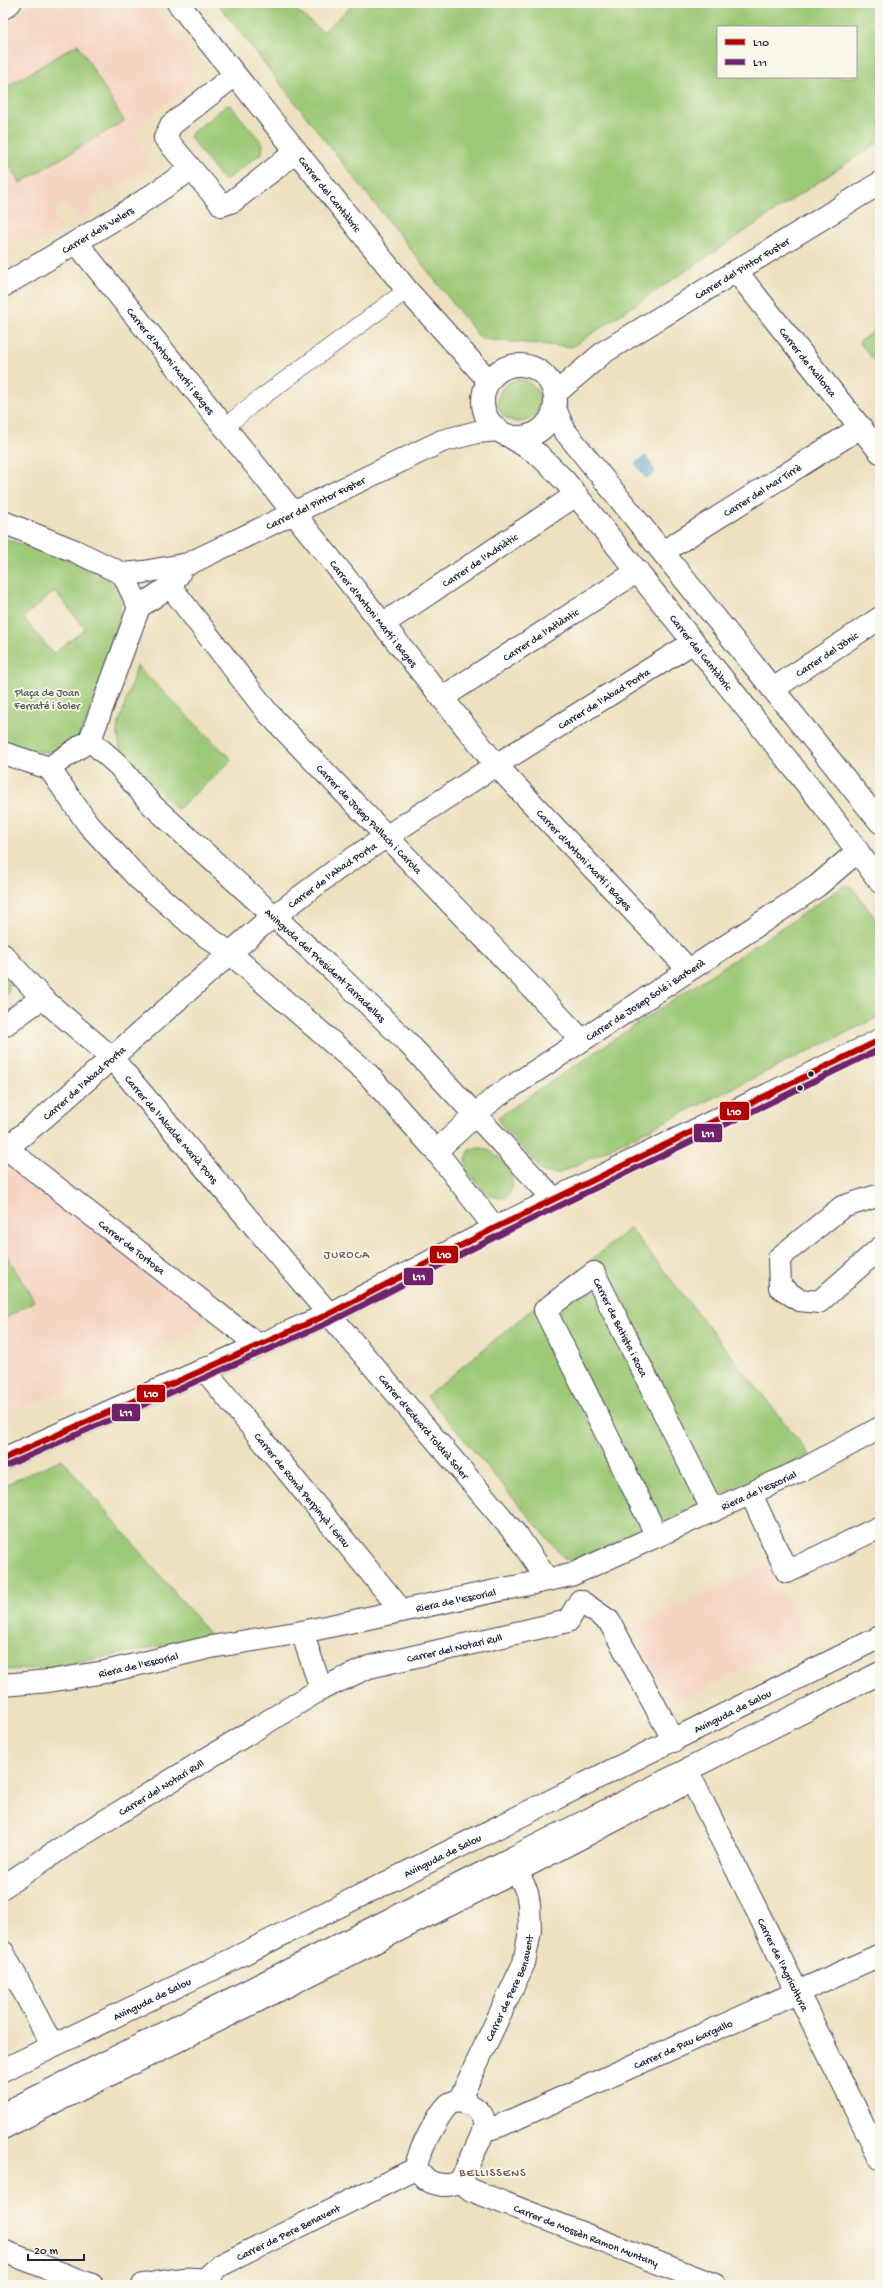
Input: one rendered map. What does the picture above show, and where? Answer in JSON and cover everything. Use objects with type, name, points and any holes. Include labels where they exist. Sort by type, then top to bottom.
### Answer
[{"type":"street","points":[[3,8],[10,3]]},
{"type":"street","name":"Carrer del Cantàbric","points":[[178,3],[485,389]]},
{"type":"street","points":[[235,75],[171,125],[165,138],[190,170],[222,205],[233,200],[296,152]]},
{"type":"street","name":"Carrer dels Velers","points":[[3,286],[190,170]]},
{"type":"street","name":"Carrer del Pintor Fuster","points":[[543,373],[604,352],[880,183]]},
{"type":"street","name":"Carrer d'Antoni Martí i Bages","points":[[76,242],[291,512],[443,697],[496,765],[688,969]]},
{"type":"street","name":"Carrer de Mallorca","points":[[736,271],[880,452]]},
{"type":"street","points":[[224,428],[250,406],[407,290]]},
{"type":"street","name":"Carrer del Pintor Fuster","points":[[555,401],[604,352]]},
{"type":"street","points":[[555,401],[551,418],[539,431],[525,437],[504,433],[487,418],[485,389],[500,369],[517,364],[536,368],[543,373],[552,385],[555,401],[564,430],[880,822]]},
{"type":"street","name":"Carrer del Pintor Fuster","points":[[442,441],[471,416],[485,389]]},
{"type":"street","name":"Carrer del Mar Tirrè","points":[[663,552],[861,427]]},
{"type":"street","name":"Carrer del Pintor Fuster","points":[[123,574],[144,572],[188,564],[291,512],[442,441],[477,432],[504,433]]},
{"type":"street","name":"Carrer del Cantàbric","points":[[504,433],[539,455],[576,494],[825,807],[880,882]]},
{"type":"street","name":"Carrer de l'Adriàtic","points":[[383,624],[576,494]]},
{"type":"street","points":[[3,522],[75,551],[123,574],[139,607],[90,740],[49,768]]},
{"type":"street","name":"Carrer del Pintor Fuster","points":[[139,607],[170,586],[188,564]]},
{"type":"street","name":"Carrer de l'Atlàntic","points":[[443,697],[638,571]]},
{"type":"street","name":"Carrer de Josep Pallach i Carola","points":[[170,586],[268,713],[582,1040]]},
{"type":"street","name":"Carrer del Jònic","points":[[773,689],[880,618]]},
{"type":"street","name":"Carrer de l'Abad Porta","points":[[5,1149],[230,953],[273,917],[340,867],[496,765],[694,642]]},
{"type":"street","name":"Avinguda del President Tarradellas","points":[[90,740],[102,748],[151,804],[335,972],[406,1041],[554,1199]]},
{"type":"street","points":[[3,753],[49,768],[88,824],[139,879],[199,931],[230,953],[366,1072],[436,1151],[495,1228]]},
{"type":"street","name":"Carrer de Josep Solé i Barberà","points":[[436,1151],[493,1099],[688,969],[817,886],[858,851]]},
{"type":"street","name":"Carrer de l'Alcalde Marià Pons","points":[[3,955],[42,998],[111,1057],[329,1314]]},
{"type":"street","points":[[3,1026],[42,998]]},
{"type":"street","points":[[3,1459],[329,1314],[495,1228],[880,1040]]},
{"type":"street","name":"Carrer de Tortosa","points":[[5,1149],[258,1345]]},
{"type":"street","points":[[880,1195],[842,1207],[779,1258],[780,1287],[799,1300],[820,1302],[880,1248]]},
{"type":"street","name":"Carrer de Batista i Roca","points":[[657,1536],[545,1310],[594,1273],[713,1511]]},
{"type":"street","name":"Carrer d'Eduard Toldrà Soler","points":[[329,1314],[519,1538],[547,1579]]},
{"type":"street","name":"Carrer de Romà Perpinyà i Grau","points":[[204,1369],[402,1611]]},
{"type":"street","name":"Riera de l'Escorial","points":[[3,1685],[49,1681],[105,1672],[211,1647],[302,1632],[571,1575],[804,1469],[880,1428]]},
{"type":"street","points":[[751,1494],[787,1572],[880,1527]]},
{"type":"street","name":"Carrer d'Eduard Toldrà Soler","points":[[512,1587],[521,1579],[524,1572],[526,1559],[519,1538]]},
{"type":"street","points":[[571,1575],[580,1601],[609,1620],[674,1741]]},
{"type":"street","name":"Carrer del Notari Rull","points":[[3,1887],[69,1843],[321,1689],[369,1667],[568,1621],[580,1601]]},
{"type":"street","points":[[302,1632],[321,1689]]},
{"type":"street","name":"Avinguda de Salou","points":[[3,2070],[52,2045],[223,1964],[674,1741],[880,1637]]},
{"type":"street","points":[[3,2128],[517,1871],[690,1775],[880,1673]]},
{"type":"street","points":[[3,2114],[690,1775]]},
{"type":"street","name":"Carrer de l'Agricultura","points":[[690,1775],[880,2158]]},
{"type":"street","name":"Carrer de Pere Benavent","points":[[459,2101],[524,1963],[530,1931],[528,1904],[527,1892],[517,1871]]},
{"type":"street","points":[[3,1952],[52,2045]]},
{"type":"street","name":"Carrer de Pau Gargallo","points":[[485,2130],[499,2126],[880,1955]]},
{"type":"street","points":[[459,2101],[470,2104],[479,2110],[483,2118],[485,2130],[460,2181],[449,2185],[436,2184],[426,2179],[417,2168],[418,2159],[441,2113],[449,2104],[459,2101]]},
{"type":"street","name":"Carrer de Pere Benavent","points":[[143,2285],[193,2278],[208,2282],[220,2266],[417,2168]]},
{"type":"street","name":"Carrer de Mossèn Ramon Muntany","points":[[460,2181],[471,2190],[681,2280],[716,2285]]},
{"type":"street","points":[[3,2251],[92,2285]]},
{"type":"shaded area","points":[[34,3],[149,3],[189,53],[191,84],[149,117],[144,124],[132,131],[151,165],[90,202],[94,210],[77,220],[67,203],[53,212],[62,229],[32,247],[22,231],[7,240],[16,256],[3,264],[3,28]]},
{"type":"shaded area","points":[[17,1163],[216,1320],[3,1418],[3,1173]]},
{"type":"shaded area","points":[[769,1563],[807,1638],[687,1697],[674,1696],[657,1682],[634,1627]]},
{"type":"green space","points":[[217,3],[288,3],[323,32],[355,3],[880,3],[880,141],[572,347],[481,339]]},
{"type":"green space","points":[[78,44],[124,121],[20,183],[3,154],[3,89]]},
{"type":"green space","points":[[230,105],[263,144],[262,153],[226,180],[222,179],[190,137],[192,133],[226,106]]},
{"type":"green space","points":[[880,326],[880,369],[859,342]]},
{"type":"green space","points":[[519,380],[534,386],[540,401],[534,416],[519,422],[504,416],[498,401],[504,386]]},
{"type":"green space","name":"Plaça de Joan Ferraté i Soler","points":[[3,538],[102,572],[121,595],[119,624],[92,707],[78,738],[53,752],[28,751],[3,743]],"holes":[[[55,591],[85,629],[53,654],[23,617]]]},
{"type":"green space","points":[[137,666],[232,760],[177,810],[120,748],[117,729]]},
{"type":"green space","points":[[844,886],[851,886],[880,925],[880,1016],[558,1174],[543,1172],[501,1124],[498,1117]]},
{"type":"green space","points":[[3,970],[7,976],[9,988],[8,992],[3,998]]},
{"type":"green space","points":[[481,1148],[496,1155],[508,1168],[512,1184],[510,1191],[505,1198],[499,1198],[488,1194],[467,1171],[466,1160],[470,1149]]},
{"type":"green space","points":[[630,1228],[810,1455],[574,1561],[565,1559],[427,1396]]},
{"type":"green space","points":[[3,1249],[34,1301],[3,1320]]},
{"type":"green space","points":[[62,1459],[211,1636],[49,1668],[3,1670],[3,1486]]},
{"type":"water","points":[[646,456],[655,472],[646,478],[635,463]]},
{"type":"transit line","name":"L10","points":[[3,1459],[329,1314],[495,1228],[880,1040]]},
{"type":"transit line","name":"L11","points":[[6,1466],[332,1321],[499,1235],[880,1049]]},
{"type":"district","name":"JUROCA","points":[[347,1254]]},
{"type":"district","name":"BELLISSENS","points":[[493,2172]]}]
